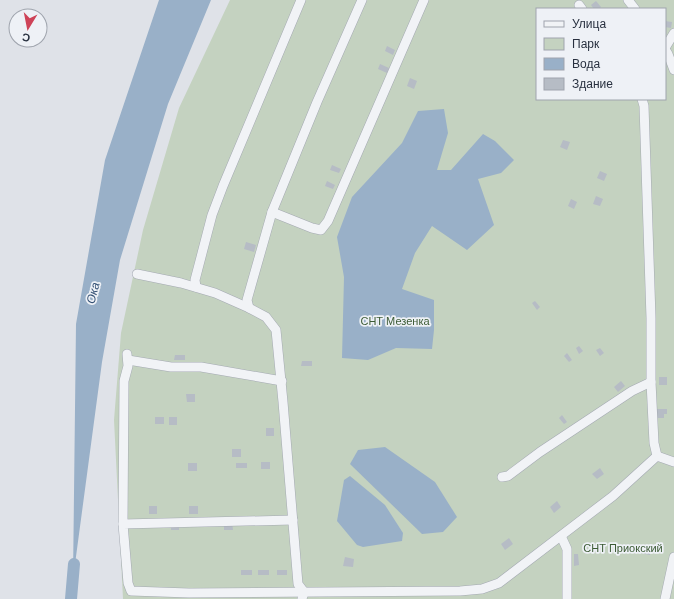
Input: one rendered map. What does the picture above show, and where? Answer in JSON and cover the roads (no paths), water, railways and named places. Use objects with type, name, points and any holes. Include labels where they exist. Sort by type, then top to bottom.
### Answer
[{"type":"street","points":[[196,287],[195,280],[212,215],[302,0]]},
{"type":"street","points":[[249,308],[247,300],[272,212],[317,102],[362,0]]},
{"type":"street","points":[[272,212],[312,228],[321,230],[328,222],[424,0]]},
{"type":"street","points":[[628,0],[634,8]]},
{"type":"street","points":[[666,47],[674,33]]},
{"type":"street","points":[[666,51],[674,70]]},
{"type":"street","points":[[642,100],[644,106],[648,207],[651,382],[654,444],[657,456]]},
{"type":"street","points":[[138,274],[216,293],[266,317],[276,330],[282,381],[298,584],[303,596]]},
{"type":"street","points":[[282,381],[201,367],[171,367],[127,357],[128,366],[124,381],[123,524],[128,583],[131,591],[215,596],[303,596],[393,595],[482,589],[499,583],[561,536],[613,496],[657,456]]},
{"type":"street","points":[[502,477],[508,476],[540,452],[632,391],[651,382]]},
{"type":"street","points":[[657,456],[674,462]]},
{"type":"street","points":[[123,524],[294,520]]},
{"type":"street","points":[[561,536],[567,549],[567,599]]},
{"type":"street","points":[[665,599],[674,557]]},
{"type":"street","points":[[478,589],[478,599]]},
{"type":"water","points":[[159,0],[211,0],[168,104],[120,260],[102,362],[73,579],[76,324],[105,160]]},
{"type":"water","points":[[444,109],[448,133],[437,170],[451,170],[483,134],[495,141],[514,160],[501,173],[478,179],[494,225],[467,250],[432,226],[415,253],[402,289],[434,300],[434,330],[432,349],[396,348],[368,360],[342,358],[344,277],[337,237],[352,197],[402,143],[418,111]]},
{"type":"water","points":[[385,447],[435,482],[457,517],[443,532],[422,534],[350,464],[358,450]]},
{"type":"water","points":[[350,476],[385,505],[403,533],[402,541],[363,547],[357,545],[337,521],[344,480]]},
{"type":"waterway","name":"Ока","points":[[71,599],[74,564]]},
{"type":"park label","name":"СНТ Мезенка","points":[[395,321]]},
{"type":"park label","name":"СНТ Приокский","points":[[623,548]]}]
